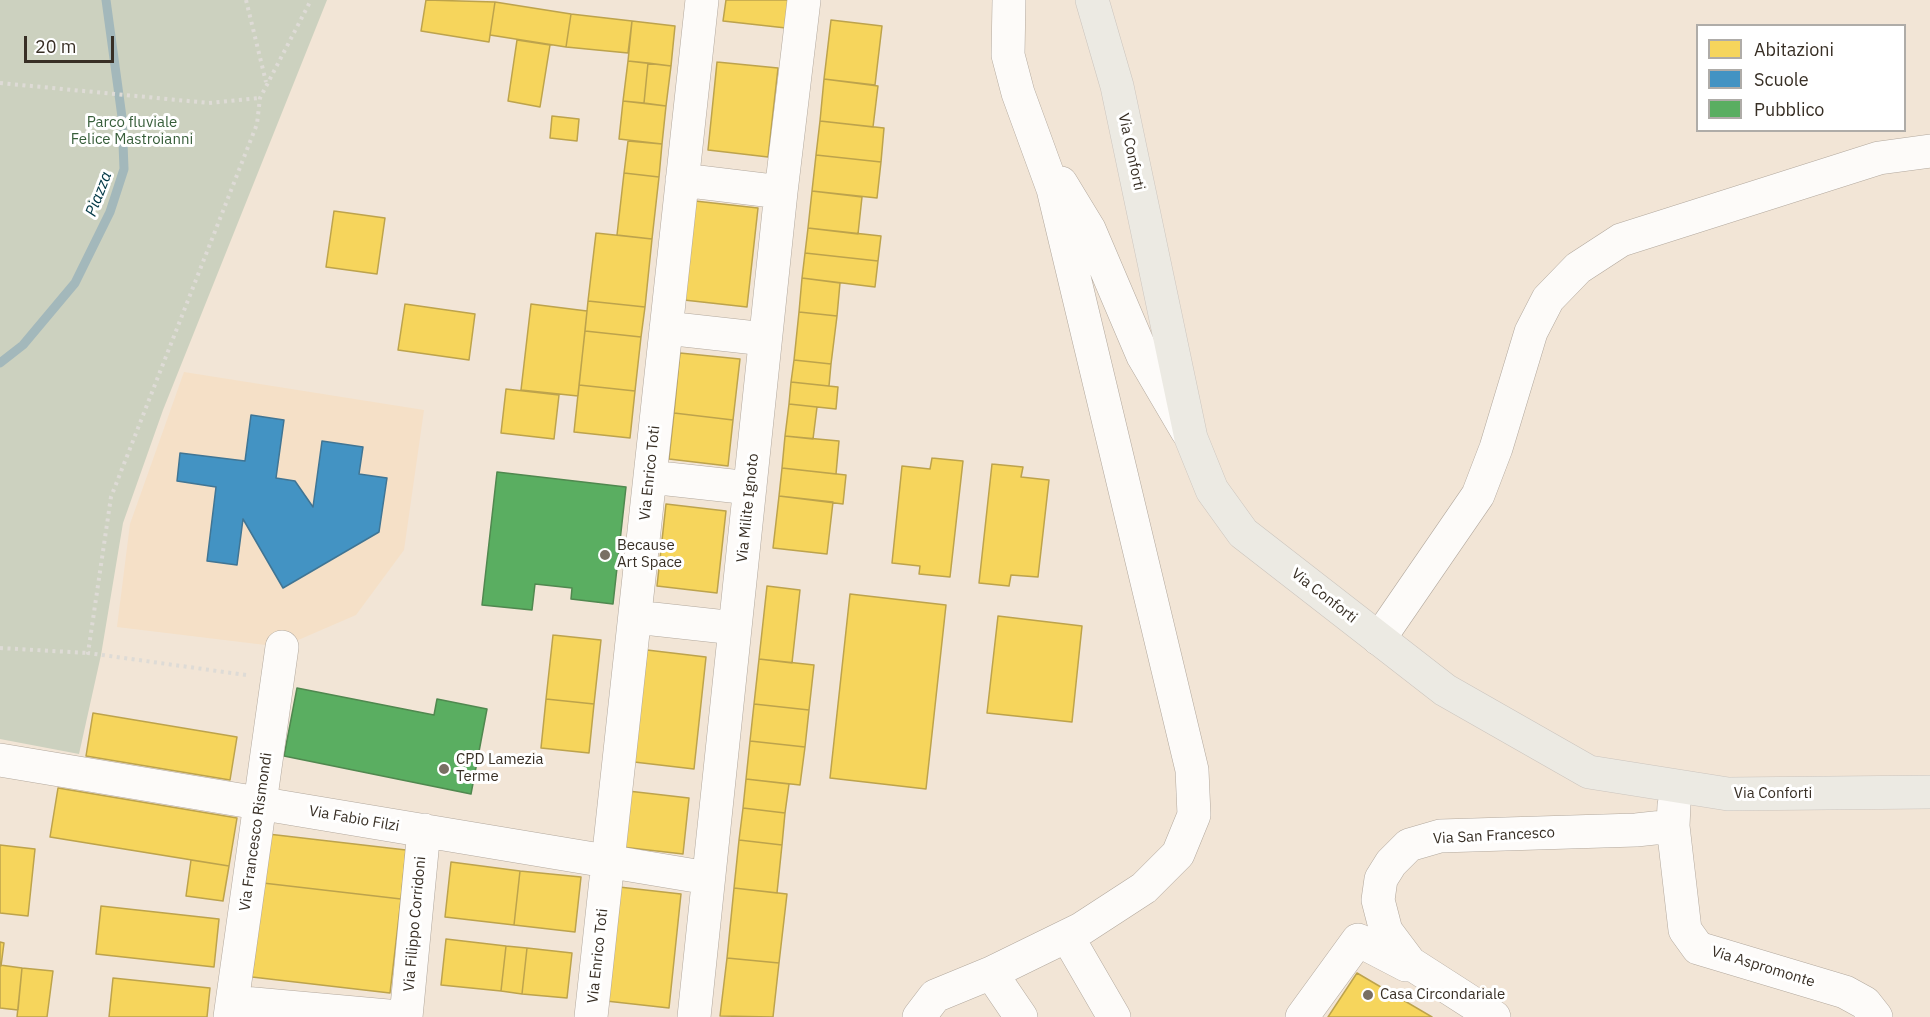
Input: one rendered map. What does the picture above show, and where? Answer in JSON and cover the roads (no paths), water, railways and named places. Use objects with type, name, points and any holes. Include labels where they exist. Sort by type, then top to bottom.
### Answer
[{"type":"main road","name":"Via Conforti","points":[[1092,0],[1117,86],[1191,438],[1212,490],[1243,533],[1445,690],[1589,772],[1728,794],[1930,792]]},
{"type":"street","name":"Via Enrico Toti","points":[[591,1017],[702,0]]},
{"type":"street","name":"Via Milite Ignoto","points":[[694,1017],[765,339],[804,0]]},
{"type":"street","points":[[919,1017],[935,996],[991,973],[1081,929],[1144,888],[1178,854],[1194,815],[1192,770],[1053,189],[1018,93],[1008,55],[1009,0]]},
{"type":"street","points":[[1036,143],[1089,229],[1143,357],[1191,438]]},
{"type":"street","points":[[1379,639],[1478,495],[1496,448],[1531,332],[1548,300],[1578,268],[1621,240],[1879,158],[1930,151]]},
{"type":"street","points":[[682,180],[781,192]]},
{"type":"street","points":[[666,328],[765,339]]},
{"type":"street","points":[[650,477],[750,488]]},
{"type":"street","points":[[635,617],[735,628]]},
{"type":"street","name":"Via Francesco Rismondi","points":[[231,1009],[282,647]]},
{"type":"street","name":"Via Fabio Filzi","points":[[0,760],[708,878]]},
{"type":"street","name":"Via Aspromonte","points":[[1675,786],[1673,825],[1685,930],[1698,948],[1845,992],[1865,1003],[1876,1017]]},
{"type":"street","name":"Via San Francesco","points":[[1494,1017],[1410,963],[1386,931],[1378,900],[1381,879],[1391,862],[1409,845],[1440,836],[1636,830],[1673,825]]},
{"type":"street","name":"Via Filippo Corridoni","points":[[406,1017],[424,830]]},
{"type":"street","points":[[1067,936],[1114,1017]]},
{"type":"street","points":[[1302,1017],[1358,940],[1448,987]]},
{"type":"street","points":[[991,973],[1021,1017]]},
{"type":"street","points":[[231,1009],[399,1017]]},
{"type":"waterway","name":"Piazza","points":[[0,363],[23,345],[75,283],[110,212],[124,169],[122,117],[106,0]]},
{"type":"place","name":"Because Art Space","points":[[605,555]]},
{"type":"place","name":"CPD Lamezia Terme","points":[[444,769]]},
{"type":"place","name":"Casa Circondariale","points":[[1368,995]]},
{"type":"park label","name":"Parco fluviale Felice Mastroianni","points":[[132,132]]}]
